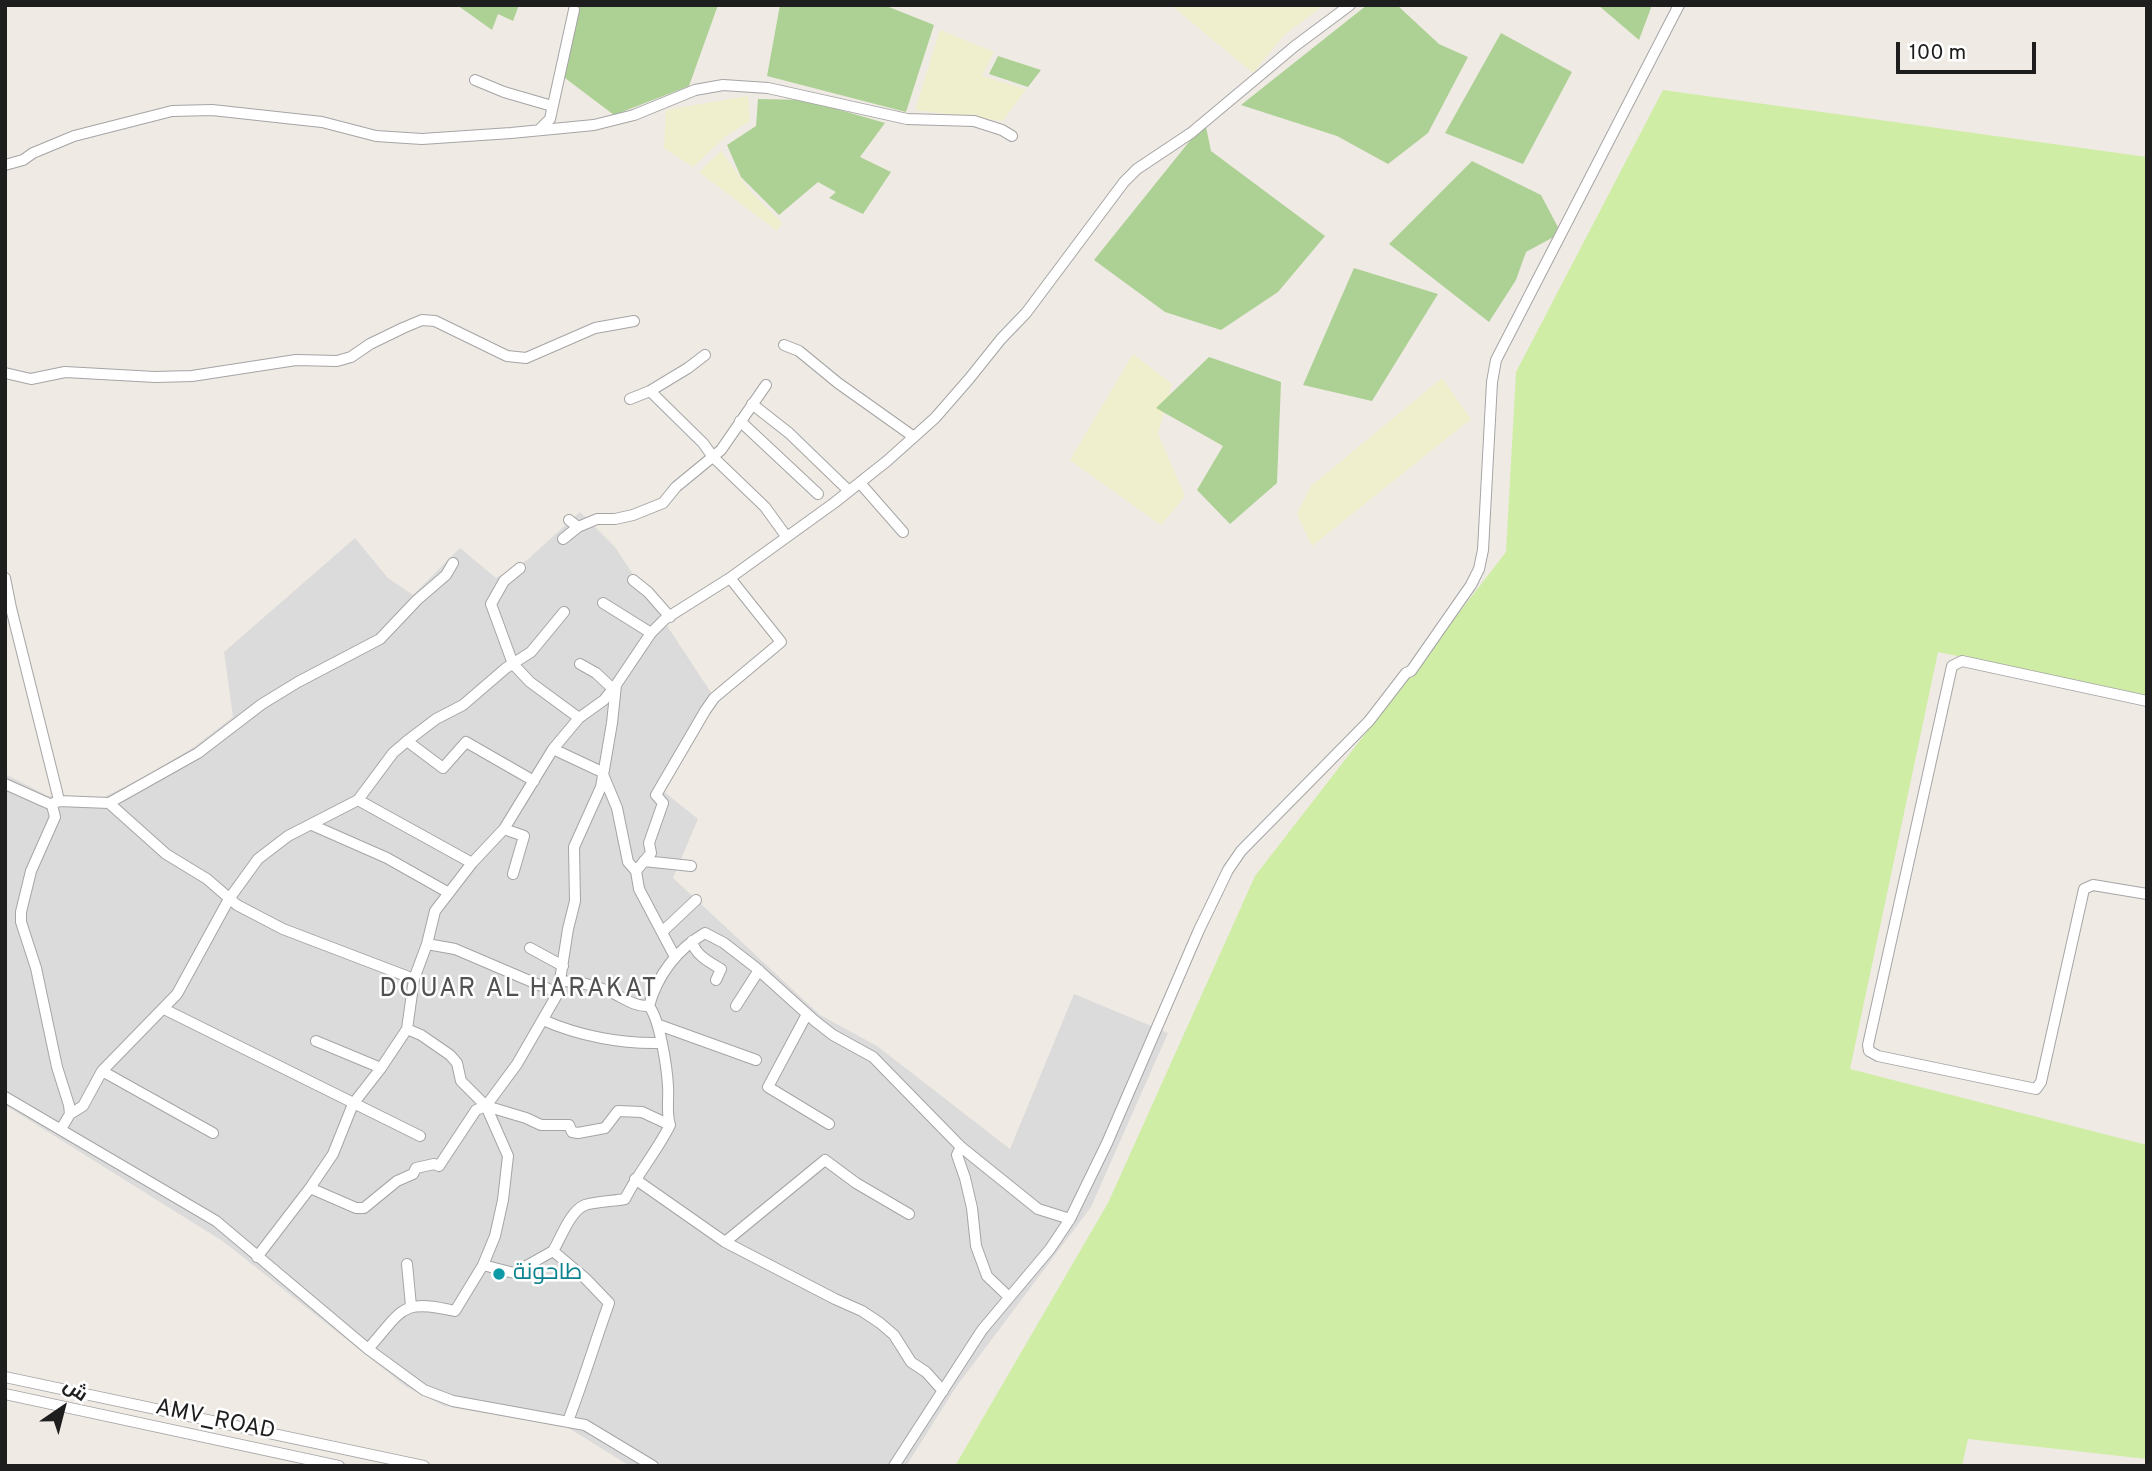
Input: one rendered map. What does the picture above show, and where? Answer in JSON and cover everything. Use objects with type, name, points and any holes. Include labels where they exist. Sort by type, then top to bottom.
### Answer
[{"type":"street","points":[[257,1256],[333,1154],[353,1104],[407,1029],[414,979],[435,911],[472,863],[504,829],[553,750],[579,718],[604,699],[651,633],[849,492],[914,436],[941,411],[1026,313],[1124,182],[1137,169],[1191,132],[1350,5]]},
{"type":"street","points":[[894,1466],[982,1330],[1050,1249],[1070,1219],[1107,1143],[1180,972],[1228,870],[1241,851],[1369,721],[1406,673],[1411,671],[1475,577],[1483,550],[1492,382],[1496,360],[1679,5]]},
{"type":"street","points":[[540,129],[550,118],[574,10]]},
{"type":"street","points":[[475,80],[552,106]]},
{"type":"street","points":[[5,165],[23,160],[74,136],[172,111],[212,110],[322,122],[399,139],[511,134],[594,125],[634,115],[695,90],[723,85],[768,88],[907,119],[974,121],[1012,136]]},
{"type":"street","points":[[5,373],[31,379],[65,372],[155,377],[192,376],[296,360],[337,361],[351,357],[370,344],[422,320],[435,321],[507,356],[526,358],[596,328],[634,320]]},
{"type":"street","points":[[784,345],[799,351],[838,383],[914,436]]},
{"type":"street","points":[[630,399],[650,391],[705,355]]},
{"type":"street","points":[[563,539],[574,523],[615,519],[663,503],[676,487],[713,457],[766,385]]},
{"type":"street","points":[[650,391],[765,507],[786,536]]},
{"type":"street","points":[[752,404],[789,433],[849,492]]},
{"type":"street","points":[[740,421],[818,494]]},
{"type":"street","points":[[860,483],[903,531]]},
{"type":"street","points":[[5,784],[55,803],[109,803],[198,753],[262,704],[298,682],[380,639],[417,600],[446,575],[453,563]]},
{"type":"street","points":[[520,568],[504,581],[491,604],[513,664],[530,682],[579,718]]},
{"type":"street","points":[[5,578],[55,803],[55,817],[31,871],[21,922],[36,968],[70,1114]]},
{"type":"street","points":[[636,871],[651,853],[649,843],[663,803],[656,795],[705,711],[714,698],[781,642],[730,578]]},
{"type":"street","points":[[634,580],[670,617]]},
{"type":"street","points":[[603,603],[651,633]]},
{"type":"street","points":[[61,1129],[70,1114],[83,1107],[102,1072],[177,994],[229,899],[258,859],[288,836],[358,800],[393,753],[436,719],[463,705],[531,652],[564,612]]},
{"type":"street","points":[[2147,701],[1962,661],[1952,666],[1868,1045],[1869,1051],[1878,1056],[2036,1089],[2041,1082],[2084,889],[2093,885],[2147,894]]},
{"type":"street","points":[[580,664],[614,687]]},
{"type":"street","points":[[310,1188],[356,1208],[364,1208],[397,1181],[413,1174],[416,1168],[435,1164],[439,1166],[476,1110],[486,1106],[517,1064],[558,993],[575,901],[573,847],[601,787],[612,723],[614,687]]},
{"type":"street","points":[[407,741],[443,768],[466,742],[534,781]]},
{"type":"street","points":[[553,750],[602,772],[617,808],[628,862],[636,871],[639,889],[675,957]]},
{"type":"street","points":[[358,800],[472,863]]},
{"type":"street","points":[[109,803],[166,854],[207,879],[237,905],[283,929],[414,979]]},
{"type":"street","points":[[312,825],[387,858],[449,893]]},
{"type":"street","points":[[504,829],[524,836],[513,874]]},
{"type":"street","points":[[644,861],[691,866]]},
{"type":"street","points":[[662,932],[696,900]]},
{"type":"street","points":[[649,1006],[662,975],[675,957],[705,933],[724,943],[759,970],[833,1035],[873,1057],[961,1147],[1038,1209],[1070,1219]]},
{"type":"street","points":[[692,941],[693,948],[705,960],[721,969],[716,980]]},
{"type":"street","points":[[427,944],[455,949],[558,993]]},
{"type":"street","points":[[530,948],[563,966]]},
{"type":"street","points":[[736,1006],[759,970]]},
{"type":"street","points":[[559,981],[585,984],[610,991],[640,1007],[649,1006]]},
{"type":"street","points":[[483,1265],[514,1273],[553,1251],[578,1209],[588,1204],[625,1199],[670,1125],[667,1116],[668,1087],[659,1025],[649,1006]]},
{"type":"street","points":[[164,1009],[420,1136]]},
{"type":"street","points":[[807,1014],[768,1087],[829,1124]]},
{"type":"street","points":[[543,1020],[615,1040],[660,1044]]},
{"type":"street","points":[[659,1025],[756,1060]]},
{"type":"street","points":[[368,1349],[403,1310],[411,1306],[425,1305],[455,1311],[483,1265],[495,1236],[503,1200],[508,1156],[486,1106],[461,1081],[457,1063],[450,1055],[421,1035],[407,1029]]},
{"type":"street","points":[[316,1041],[381,1068]]},
{"type":"street","points":[[102,1072],[213,1133]]},
{"type":"street","points":[[5,1097],[216,1221],[368,1349],[414,1384],[441,1398],[585,1424],[653,1466]]},
{"type":"street","points":[[486,1106],[541,1125],[569,1125],[572,1132],[578,1133],[606,1128],[618,1111],[642,1112],[670,1125]]},
{"type":"street","points":[[961,1147],[957,1155],[972,1208],[976,1246],[987,1276],[1009,1297]]},
{"type":"street","points":[[725,1242],[825,1160],[856,1183],[909,1214]]},
{"type":"street","points":[[635,1179],[725,1242],[835,1300],[862,1311],[880,1323],[894,1335],[911,1362],[926,1372],[943,1391]]},
{"type":"street","points":[[553,1251],[609,1303],[568,1422]]},
{"type":"street","points":[[407,1265],[411,1306]]},
{"type":"street","name":"AMV_ROAD","points":[[5,1377],[424,1466]]},
{"type":"street","points":[[25,1398],[28,1382]]},
{"type":"street","points":[[5,1394],[339,1466]]},
{"type":"shaded area","points":[[580,512],[615,547],[712,694],[662,790],[698,819],[673,878],[820,1015],[877,1046],[1010,1149],[1074,994],[1168,1033],[1091,1207],[956,1387],[906,1466],[630,1466],[567,1427],[444,1406],[405,1386],[224,1242],[5,1105],[5,774],[48,796],[102,798],[194,747],[233,717],[224,652],[355,538],[388,578],[413,595],[460,548],[496,578],[527,560]]},
{"type":"green space","points":[[457,5],[519,5],[513,21],[498,14],[492,30]]},
{"type":"green space","points":[[578,5],[718,5],[689,86],[614,115],[561,75]]},
{"type":"green space","points":[[780,5],[884,5],[934,25],[906,112],[767,76]]},
{"type":"green space","points":[[1171,5],[1324,5],[1284,35],[1253,73]]},
{"type":"green space","points":[[1367,5],[1397,5],[1439,44],[1468,57],[1428,133],[1388,164],[1337,136],[1241,105]]},
{"type":"green space","points":[[1598,5],[1652,5],[1639,40]]},
{"type":"green space","points":[[940,30],[994,52],[982,76],[1026,89],[1003,121],[915,110]]},
{"type":"green space","points":[[1501,33],[1572,72],[1523,164],[1445,133]]},
{"type":"green space","points":[[998,56],[1041,70],[1028,87],[989,74]]},
{"type":"green space","points":[[1663,90],[2147,157],[2147,695],[1938,652],[1850,1069],[2147,1145],[2147,1459],[1968,1439],[1962,1466],[955,1466],[1108,1203],[1255,876],[1506,552],[1516,372]]},
{"type":"green space","points":[[748,96],[750,121],[725,137],[693,167],[664,148],[666,110]]},
{"type":"green space","points":[[758,99],[806,100],[885,123],[860,157],[891,172],[863,214],[829,198],[836,192],[818,182],[779,215],[741,177],[727,145],[756,126]]},
{"type":"green space","points":[[1205,122],[1211,151],[1325,236],[1278,292],[1221,330],[1165,312],[1094,260]]},
{"type":"green space","points":[[721,151],[751,192],[782,223],[777,231],[699,172]]},
{"type":"green space","points":[[1472,161],[1541,195],[1561,233],[1526,252],[1516,280],[1489,322],[1389,244]]},
{"type":"green space","points":[[1354,268],[1438,294],[1372,401],[1303,385]]},
{"type":"green space","points":[[1133,354],[1172,384],[1158,434],[1185,496],[1161,525],[1070,460]]},
{"type":"green space","points":[[1209,357],[1281,382],[1277,483],[1230,524],[1197,490],[1223,446],[1156,408]]},
{"type":"green space","points":[[1442,378],[1471,419],[1312,546],[1297,514],[1311,486]]},
{"type":"place","name":"طاحونة","points":[[499,1274]]},
{"type":"district","name":"DOUAR AL HARAKAT","points":[[519,991]]}]
